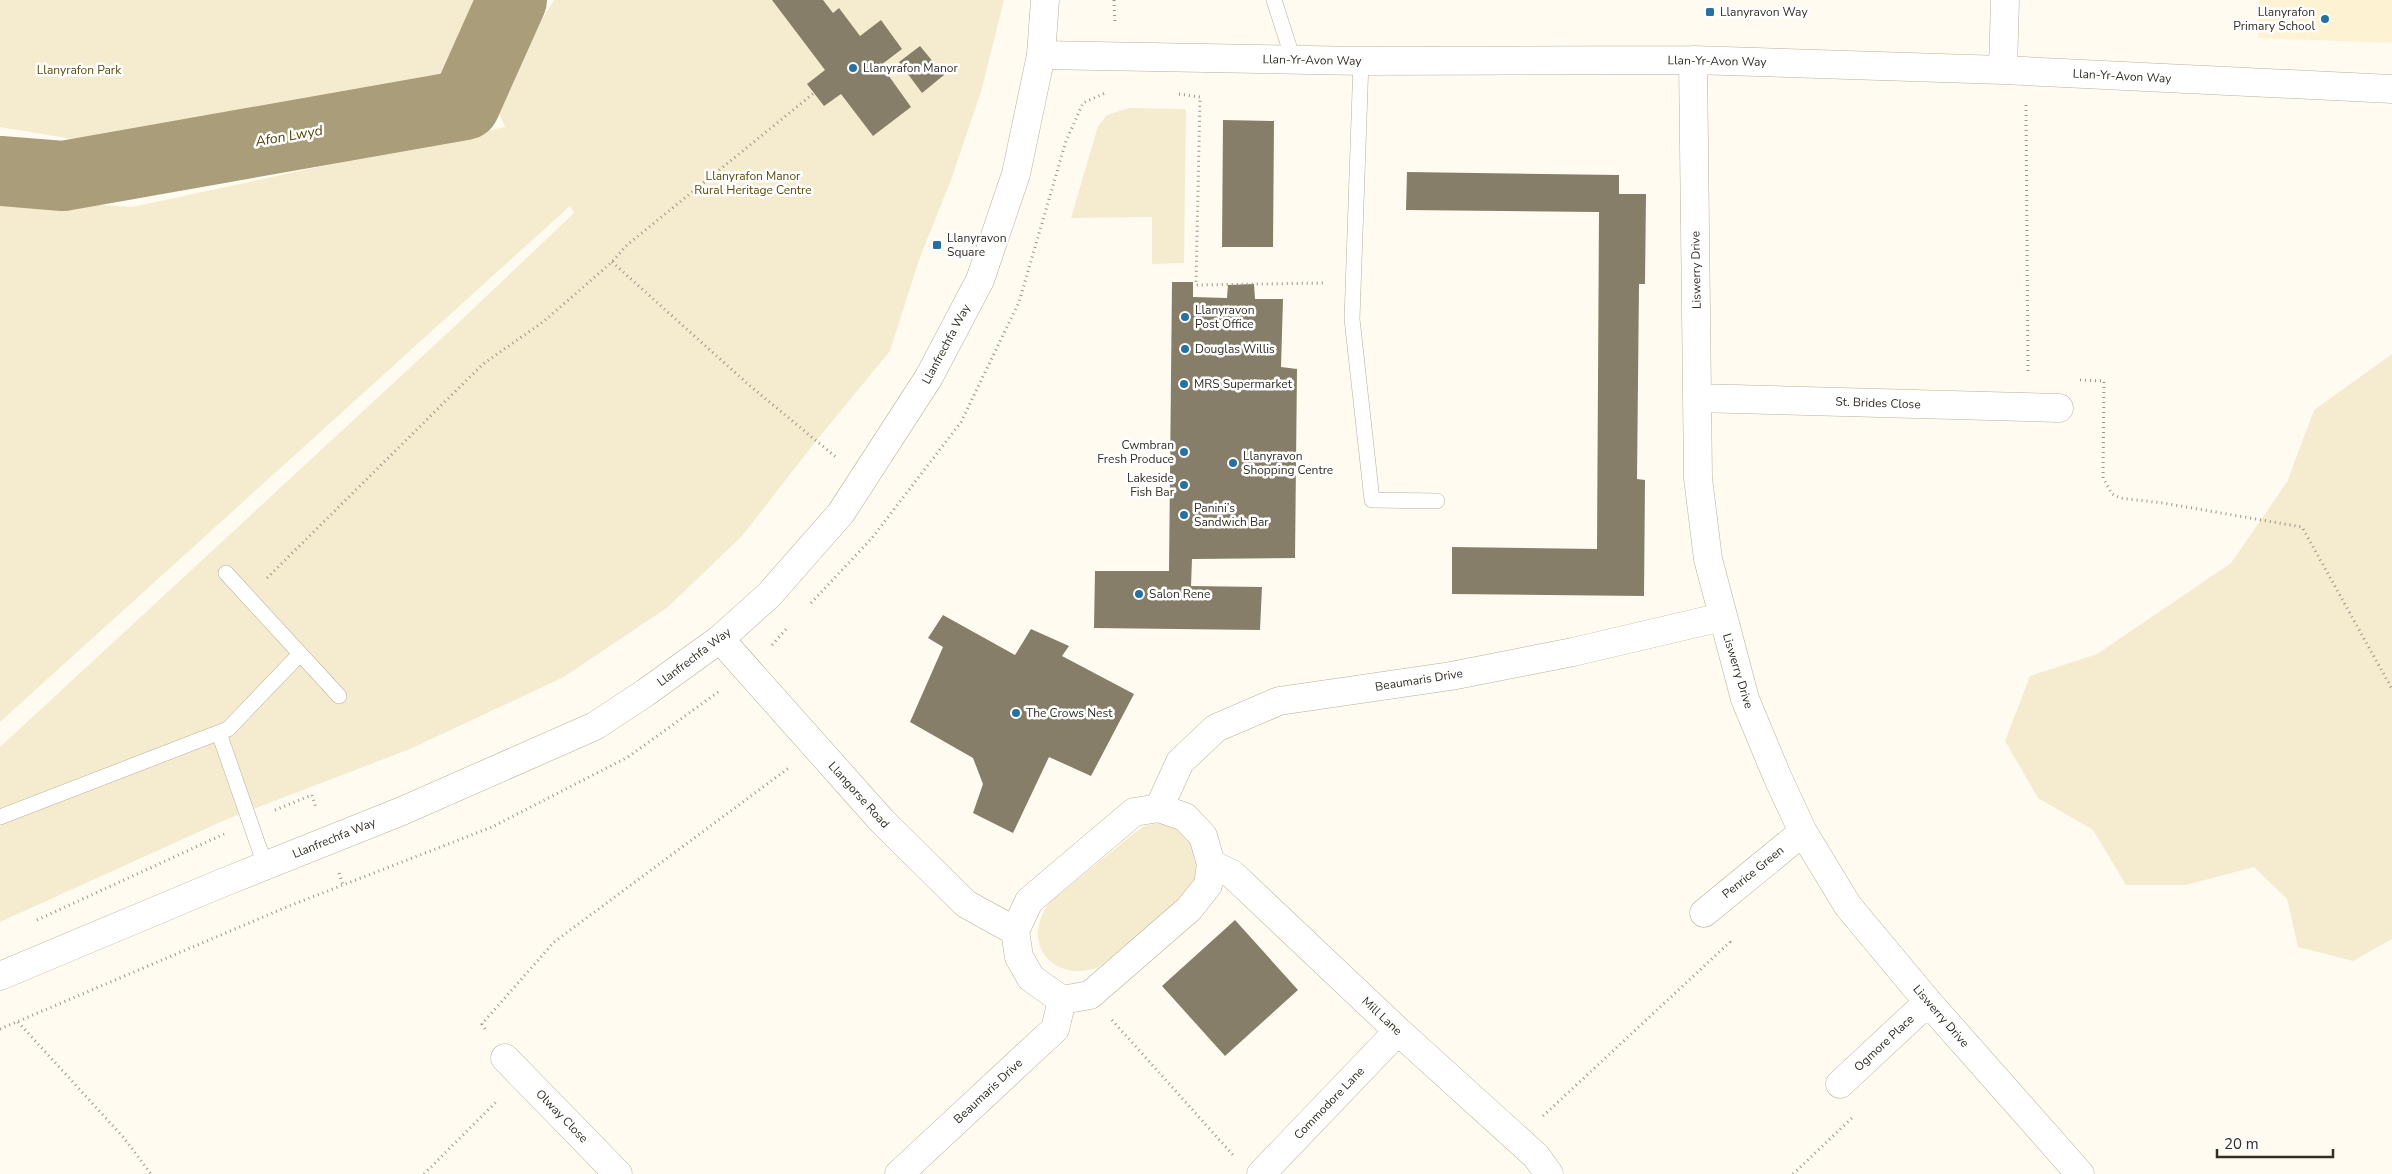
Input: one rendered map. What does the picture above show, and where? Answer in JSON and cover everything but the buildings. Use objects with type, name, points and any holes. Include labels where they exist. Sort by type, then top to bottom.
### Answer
[{"type":"street","name":"Llanfrechfa Way","points":[[0,976],[265,865],[402,811],[595,726],[720,639],[769,595],[841,513],[929,377],[980,280],[1016,174],[1041,55],[1045,0]]},
{"type":"street","points":[[2004,0],[2014,71]]},
{"type":"street","name":"Llan-Yr-Avon Way","points":[[1041,55],[1361,61],[1694,60],[2014,71],[2392,89]]},
{"type":"street","name":"Liswerry Drive","points":[[1694,60],[1698,478],[1708,559],[1745,699],[1776,776],[1803,832],[1848,906],[2069,1170]]},
{"type":"street","name":"St. Brides Close","points":[[1697,398],[2059,408]]},
{"type":"street","name":"Beaumaris Drive","points":[[1159,808],[1180,762],[1216,728],[1279,701],[1451,676],[1572,652],[1722,617]]},
{"type":"street","name":"Llangorse Road","points":[[720,639],[882,821],[966,904],[1015,931]]},
{"type":"street","points":[[1159,808],[1185,816],[1203,836],[1211,864],[1208,885],[1190,909],[1090,995],[1062,1000],[1031,978],[1019,957],[1015,931],[1030,901],[1134,812],[1159,808]]},
{"type":"street","name":"Penrice Green","points":[[1704,913],[1803,832]]},
{"type":"street","name":"Mill Lane","points":[[1211,864],[1232,874],[1398,1031],[1536,1156],[1550,1174]]},
{"type":"street","name":"Beaumaris Drive","points":[[899,1174],[1055,1029],[1062,1000]]},
{"type":"street","name":"Ogmore Place","points":[[1840,1084],[1928,1002]]},
{"type":"street","name":"Commodore Lane","points":[[1261,1174],[1398,1031]]},
{"type":"street","name":"Olway Close","points":[[514,1067],[618,1174]]},
{"type":"lane","points":[[1274,0],[1293,59]]},
{"type":"lane","points":[[1361,61],[1352,319],[1372,500],[1437,501]]},
{"type":"lane","points":[[226,573],[339,696]]},
{"type":"lane","points":[[0,817],[228,729],[300,654]]},
{"type":"lane","points":[[218,733],[265,865]]},
{"type":"path","points":[[806,608],[872,538],[961,422],[1019,302],[1066,141],[1083,103],[1116,88],[1114,0]]},
{"type":"path","points":[[2014,71],[2029,378]]},
{"type":"path","points":[[248,598],[483,364],[543,322],[612,262],[627,245],[814,93]]},
{"type":"path","points":[[1172,94],[1200,96],[1196,285],[1353,282]]},
{"type":"path","points":[[612,262],[749,384],[863,480]]},
{"type":"path","points":[[2076,380],[2104,381],[2103,478],[2112,494],[2120,498],[2163,503],[2302,527],[2392,689]]},
{"type":"path","points":[[0,1029],[288,906],[492,827],[628,757],[747,671],[793,623]]},
{"type":"path","points":[[424,1174],[514,1067],[482,1024],[554,942],[816,747]]},
{"type":"path","points":[[1538,1120],[1730,942],[1704,913]]},
{"type":"path","points":[[1090,995],[1237,1160]]},
{"type":"path","points":[[18,1022],[124,1138],[150,1174]]},
{"type":"path","points":[[1793,1174],[1864,1106],[1840,1084]]},
{"type":"shaded area","name":"Llanyrafon Primary School","points":[[2259,0],[2392,0],[2392,43],[2258,38]]},
{"type":"green space","name":"Llanyrafon Park","points":[[0,0],[492,0],[456,79],[79,140],[0,127]]},
{"type":"green space","name":"Llanyrafon Manor Rural Heritage Centre","points":[[554,0],[1004,0],[981,92],[951,180],[919,260],[890,351],[816,441],[742,536],[668,607],[564,677],[410,749],[225,820],[0,922],[0,747],[455,326],[574,213],[570,206],[0,722],[0,197],[132,207],[505,127],[493,98]]},
{"type":"green space","points":[[1129,108],[1186,109],[1184,263],[1152,264],[1152,217],[1071,218],[1098,126],[1107,115]]},
{"type":"green space","points":[[2392,354],[2392,939],[2353,961],[2298,947],[2287,899],[2254,867],[2186,885],[2126,885],[2093,830],[2038,798],[2005,741],[2030,676],[2097,654],[2231,563],[2287,482],[2314,410]]},
{"type":"green space","points":[[1158,823],[1171,824],[1193,839],[1201,865],[1192,890],[1099,967],[1082,971],[1067,970],[1055,964],[1045,956],[1039,945],[1038,931],[1041,917],[1050,902],[1133,834],[1144,826]]},
{"type":"waterway","name":"Afon Lwyd","points":[[0,171],[63,176],[465,105],[512,0]]},
{"type":"place","name":"Llanyravon Way","points":[[1710,12]]},
{"type":"place","name":"Llanyrafon Primary School","points":[[2325,19]]},
{"type":"place","name":"Llanyrafon Manor","points":[[853,68]]},
{"type":"place","name":"Llanyravon Square","points":[[937,245]]},
{"type":"place","name":"Llanyravon Post Office","points":[[1185,317]]},
{"type":"place","name":"Douglas Willis","points":[[1185,349]]},
{"type":"place","name":"MRS Supermarket","points":[[1184,384]]},
{"type":"place","name":"Cwmbran Fresh Produce","points":[[1184,452]]},
{"type":"place","name":"Llanyravon Shopping Centre","points":[[1233,463]]},
{"type":"place","name":"Lakeside Fish Bar","points":[[1184,485]]},
{"type":"place","name":"Panini’s Sandwich Bar","points":[[1184,515]]},
{"type":"place","name":"Salon Rene","points":[[1139,594]]},
{"type":"place","name":"The Crows Nest","points":[[1016,713]]}]
